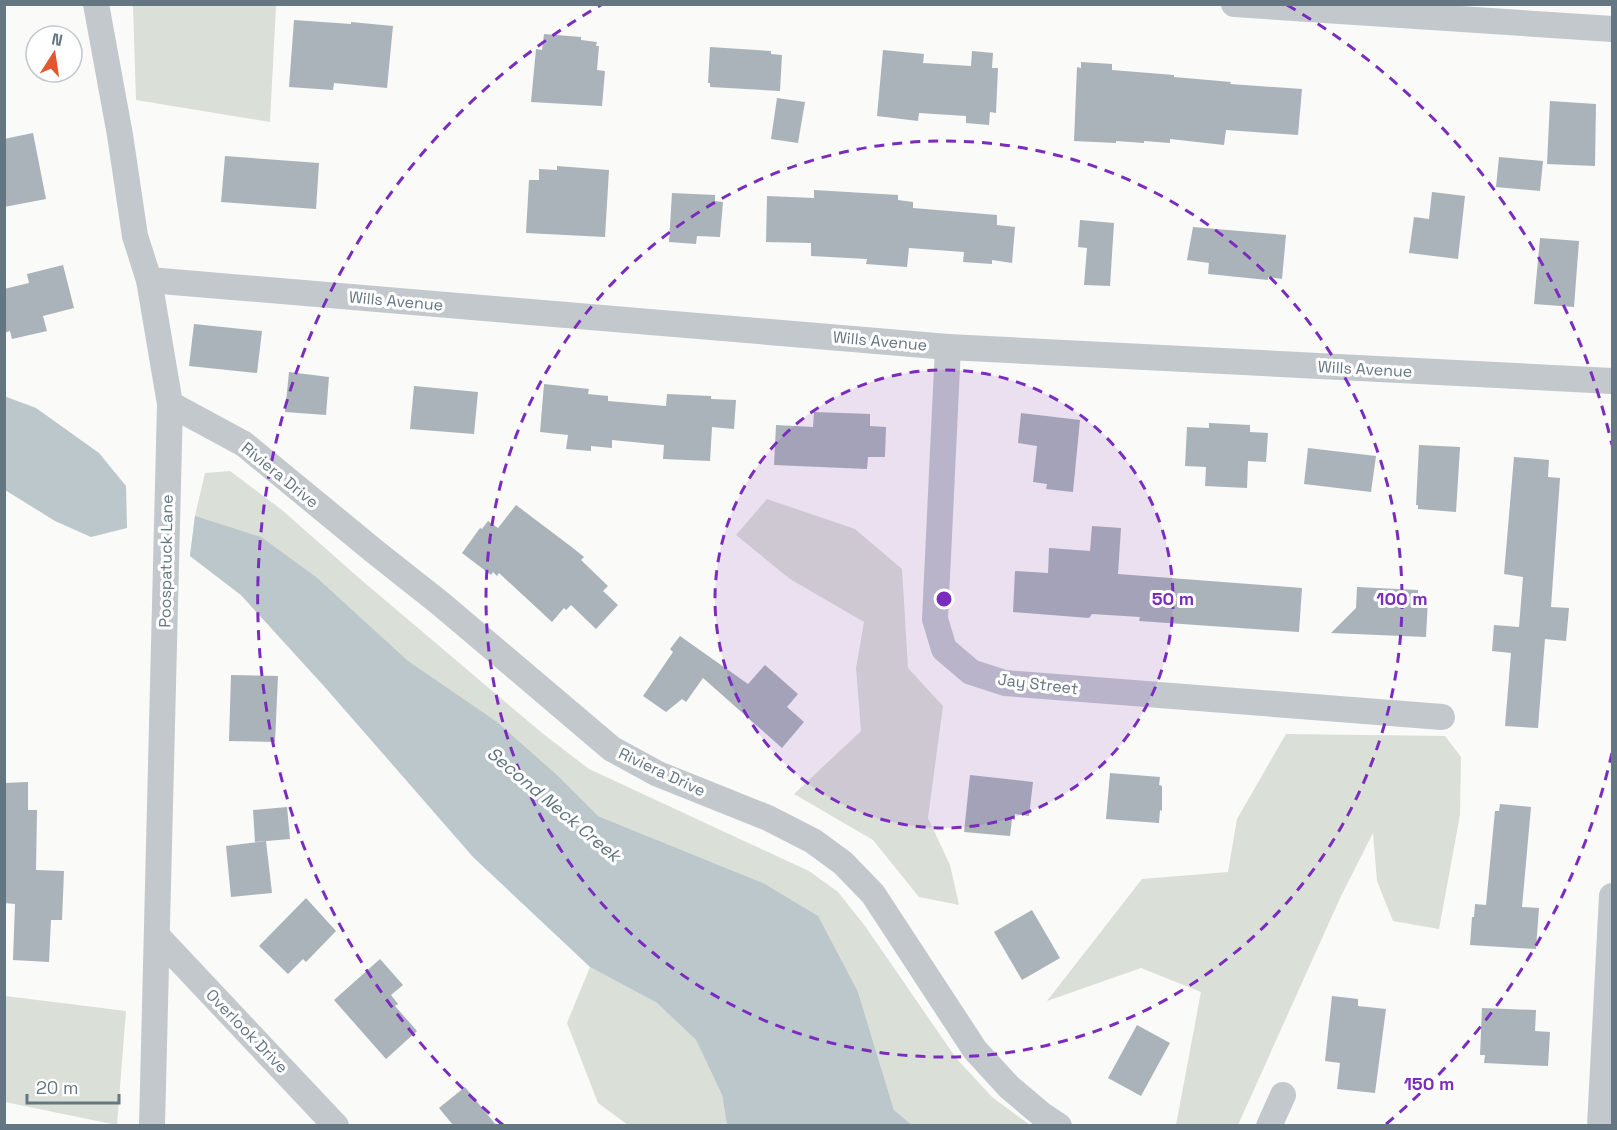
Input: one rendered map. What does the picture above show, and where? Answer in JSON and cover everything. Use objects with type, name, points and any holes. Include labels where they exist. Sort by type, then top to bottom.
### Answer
[{"type":"street","name":"Poospatuck Lane","points":[[96,4],[120,135],[135,236],[149,280],[170,404],[152,1125]]},
{"type":"street","points":[[1234,4],[1612,29]]},
{"type":"street","name":"Wills Avenue","points":[[149,280],[948,347],[1612,381]]},
{"type":"street","name":"Jay Street","points":[[948,347],[935,619],[944,649],[971,672],[1005,683],[1442,717]]},
{"type":"street","name":"Riviera Drive","points":[[170,404],[244,444],[441,604],[612,749],[658,774],[768,818],[813,841],[843,862],[873,894],[975,1050],[1009,1087],[1041,1114],[1059,1125]]},
{"type":"street","points":[[1600,1125],[1608,1081],[1612,896]]},
{"type":"street","name":"Overlook Drive","points":[[158,937],[336,1125]]},
{"type":"street","points":[[1269,1125],[1283,1095]]},
{"type":"shaded area","points":[[133,5],[276,5],[270,122],[136,100]]},
{"type":"shaded area","points":[[230,471],[282,510],[542,733],[589,769],[809,871],[838,892],[865,926],[956,1058],[992,1097],[1030,1125],[912,1125],[894,1110],[858,992],[763,883],[598,816],[323,685],[241,595],[190,556],[195,516],[205,473]]},
{"type":"shaded area","points":[[767,499],[855,529],[902,569],[908,668],[943,706],[928,818],[950,865],[959,905],[919,897],[873,840],[794,794],[861,731],[856,668],[864,622],[790,579],[736,535]]},
{"type":"shaded area","points":[[1286,734],[1445,736],[1461,757],[1460,815],[1439,929],[1393,921],[1377,881],[1373,833],[1341,896],[1238,1125],[1176,1125],[1201,992],[1141,968],[1047,1001],[1142,879],[1228,872],[1237,819]]},
{"type":"shaded area","points":[[590,967],[657,1003],[696,1040],[722,1095],[727,1125],[628,1125],[598,1103],[567,1023]]},
{"type":"shaded area","points":[[5,996],[126,1011],[117,1125],[5,1102]]},
{"type":"water","points":[[4,396],[36,408],[99,453],[126,486],[127,528],[91,537],[55,521],[5,490]]},
{"type":"water","name":"Second Neck Creek","points":[[195,516],[261,537],[316,577],[408,661],[497,722],[558,776],[598,816],[763,883],[818,916],[858,992],[894,1110],[912,1125],[727,1125],[722,1095],[696,1040],[657,1003],[590,967],[473,857],[241,595],[190,556]]},
{"type":"building","points":[[294,20],[393,26],[387,88],[334,83],[333,90],[289,87]]},
{"type":"building","points":[[544,34],[581,37],[581,40],[597,42],[596,46],[599,46],[597,70],[605,71],[602,106],[531,102],[536,49],[542,50]]},
{"type":"building","points":[[710,47],[771,51],[771,54],[782,55],[780,91],[710,87],[708,83]]},
{"type":"building","points":[[883,50],[924,54],[923,63],[971,66],[972,51],[993,53],[992,68],[998,68],[996,113],[990,112],[989,125],[966,123],[966,116],[919,113],[918,121],[877,116]]},
{"type":"building","points":[[1081,62],[1112,64],[1112,70],[1174,75],[1174,77],[1231,82],[1230,84],[1302,89],[1298,135],[1226,130],[1224,145],[1170,139],[1170,143],[1074,141],[1077,67],[1081,68]]},
{"type":"building","points":[[777,98],[805,102],[798,143],[771,139]]},
{"type":"building","points":[[1550,101],[1596,104],[1595,166],[1547,164]]},
{"type":"building","points":[[33,133],[46,199],[4,207],[4,139]]},
{"type":"building","points":[[225,156],[319,163],[316,209],[221,202]]},
{"type":"building","points":[[1499,157],[1543,161],[1540,191],[1496,187]]},
{"type":"building","points":[[557,166],[609,170],[605,237],[526,233],[529,180],[539,180],[539,169],[557,170]]},
{"type":"building","points":[[814,190],[898,195],[898,200],[913,202],[913,208],[997,215],[997,225],[1015,227],[1012,263],[992,260],[992,264],[963,262],[964,252],[909,248],[907,267],[866,264],[867,259],[811,256],[811,243],[766,242],[767,196],[814,198]]},
{"type":"building","points":[[1432,192],[1465,196],[1458,259],[1409,253],[1414,217],[1429,219]]},
{"type":"building","points":[[672,193],[715,195],[715,201],[723,202],[720,237],[697,236],[696,244],[669,242]]},
{"type":"building","points":[[1080,220],[1114,223],[1110,286],[1084,285],[1087,248],[1078,247]]},
{"type":"building","points":[[1193,227],[1286,235],[1282,279],[1268,277],[1268,280],[1208,274],[1209,263],[1187,260]]},
{"type":"building","points":[[1540,238],[1579,241],[1574,307],[1534,304]]},
{"type":"building","points":[[63,265],[74,308],[43,316],[47,331],[12,339],[10,331],[4,333],[4,289],[29,283],[27,274]]},
{"type":"building","points":[[194,324],[262,331],[257,373],[189,366]]},
{"type":"building","points":[[289,372],[329,377],[326,415],[285,412]]},
{"type":"building","points":[[544,384],[589,389],[588,394],[608,396],[608,401],[666,406],[667,394],[711,396],[711,399],[736,400],[734,429],[712,427],[710,461],[663,459],[664,445],[612,440],[612,448],[591,446],[591,451],[566,449],[568,435],[540,432]]},
{"type":"building","points":[[414,386],[478,392],[474,434],[410,429]]},
{"type":"building","points":[[814,412],[870,414],[870,426],[886,427],[885,457],[868,457],[867,469],[774,465],[776,425],[813,427]]},
{"type":"building","points":[[1021,413],[1080,420],[1073,492],[1046,489],[1047,484],[1033,482],[1037,446],[1018,443]]},
{"type":"building","points":[[1209,423],[1250,425],[1250,432],[1268,433],[1266,462],[1248,461],[1247,488],[1205,486],[1206,467],[1185,466],[1187,427],[1209,428]]},
{"type":"building","points":[[1419,445],[1460,447],[1456,512],[1418,509],[1416,505]]},
{"type":"building","points":[[1308,448],[1376,456],[1371,492],[1304,484]]},
{"type":"building","points":[[1514,457],[1549,460],[1548,477],[1560,478],[1551,607],[1569,608],[1566,641],[1545,639],[1538,728],[1505,726],[1511,653],[1492,651],[1494,625],[1519,627],[1523,577],[1504,574]]},
{"type":"building","points":[[516,505],[584,557],[581,560],[608,586],[603,591],[618,605],[596,629],[571,605],[566,610],[564,608],[552,622],[499,573],[497,576],[493,572],[491,575],[462,553],[480,528],[482,529],[488,521],[498,528]]},
{"type":"building","points":[[1092,526],[1121,528],[1118,574],[1302,588],[1299,632],[1139,621],[1140,617],[1092,614],[1089,618],[1013,612],[1015,571],[1048,573],[1049,548],[1090,551]]},
{"type":"building","points":[[1357,587],[1418,590],[1418,598],[1428,599],[1426,637],[1331,633],[1356,608]]},
{"type":"building","points":[[680,636],[748,684],[765,665],[798,694],[787,707],[804,722],[782,748],[703,678],[686,702],[682,699],[666,712],[643,696],[673,652],[670,649]]},
{"type":"building","points":[[231,675],[278,676],[275,742],[229,741]]},
{"type":"building","points":[[1110,773],[1160,777],[1162,811],[1160,810],[1159,823],[1106,819]]},
{"type":"building","points":[[970,775],[1033,782],[1029,816],[1015,814],[1015,820],[1012,819],[1010,836],[964,832]]},
{"type":"building","points":[[28,782],[28,810],[37,810],[36,870],[64,871],[62,920],[51,920],[49,962],[13,960],[15,904],[4,903],[6,832],[4,832],[4,783]]},
{"type":"building","points":[[1500,804],[1531,807],[1522,907],[1539,908],[1536,949],[1470,945],[1475,904],[1486,905],[1495,811],[1499,811]]},
{"type":"building","points":[[287,807],[290,839],[255,842],[253,810]]},
{"type":"building","points":[[266,841],[272,893],[231,897],[226,846]]},
{"type":"building","points":[[306,898],[336,931],[306,962],[303,959],[288,974],[259,946]]},
{"type":"building","points":[[1032,910],[1060,958],[1022,980],[994,932]]},
{"type":"building","points":[[380,959],[403,985],[391,995],[398,1004],[395,1006],[417,1031],[386,1059],[334,1000]]},
{"type":"building","points":[[1332,996],[1358,999],[1358,1006],[1386,1009],[1375,1093],[1337,1089],[1340,1063],[1325,1061]]},
{"type":"building","points":[[1482,1008],[1536,1010],[1535,1031],[1550,1032],[1548,1066],[1484,1063],[1485,1055],[1480,1055]]},
{"type":"building","points":[[1137,1025],[1170,1043],[1141,1096],[1108,1078]]},
{"type":"building","points":[[465,1087],[496,1125],[453,1125],[439,1108]]}]
